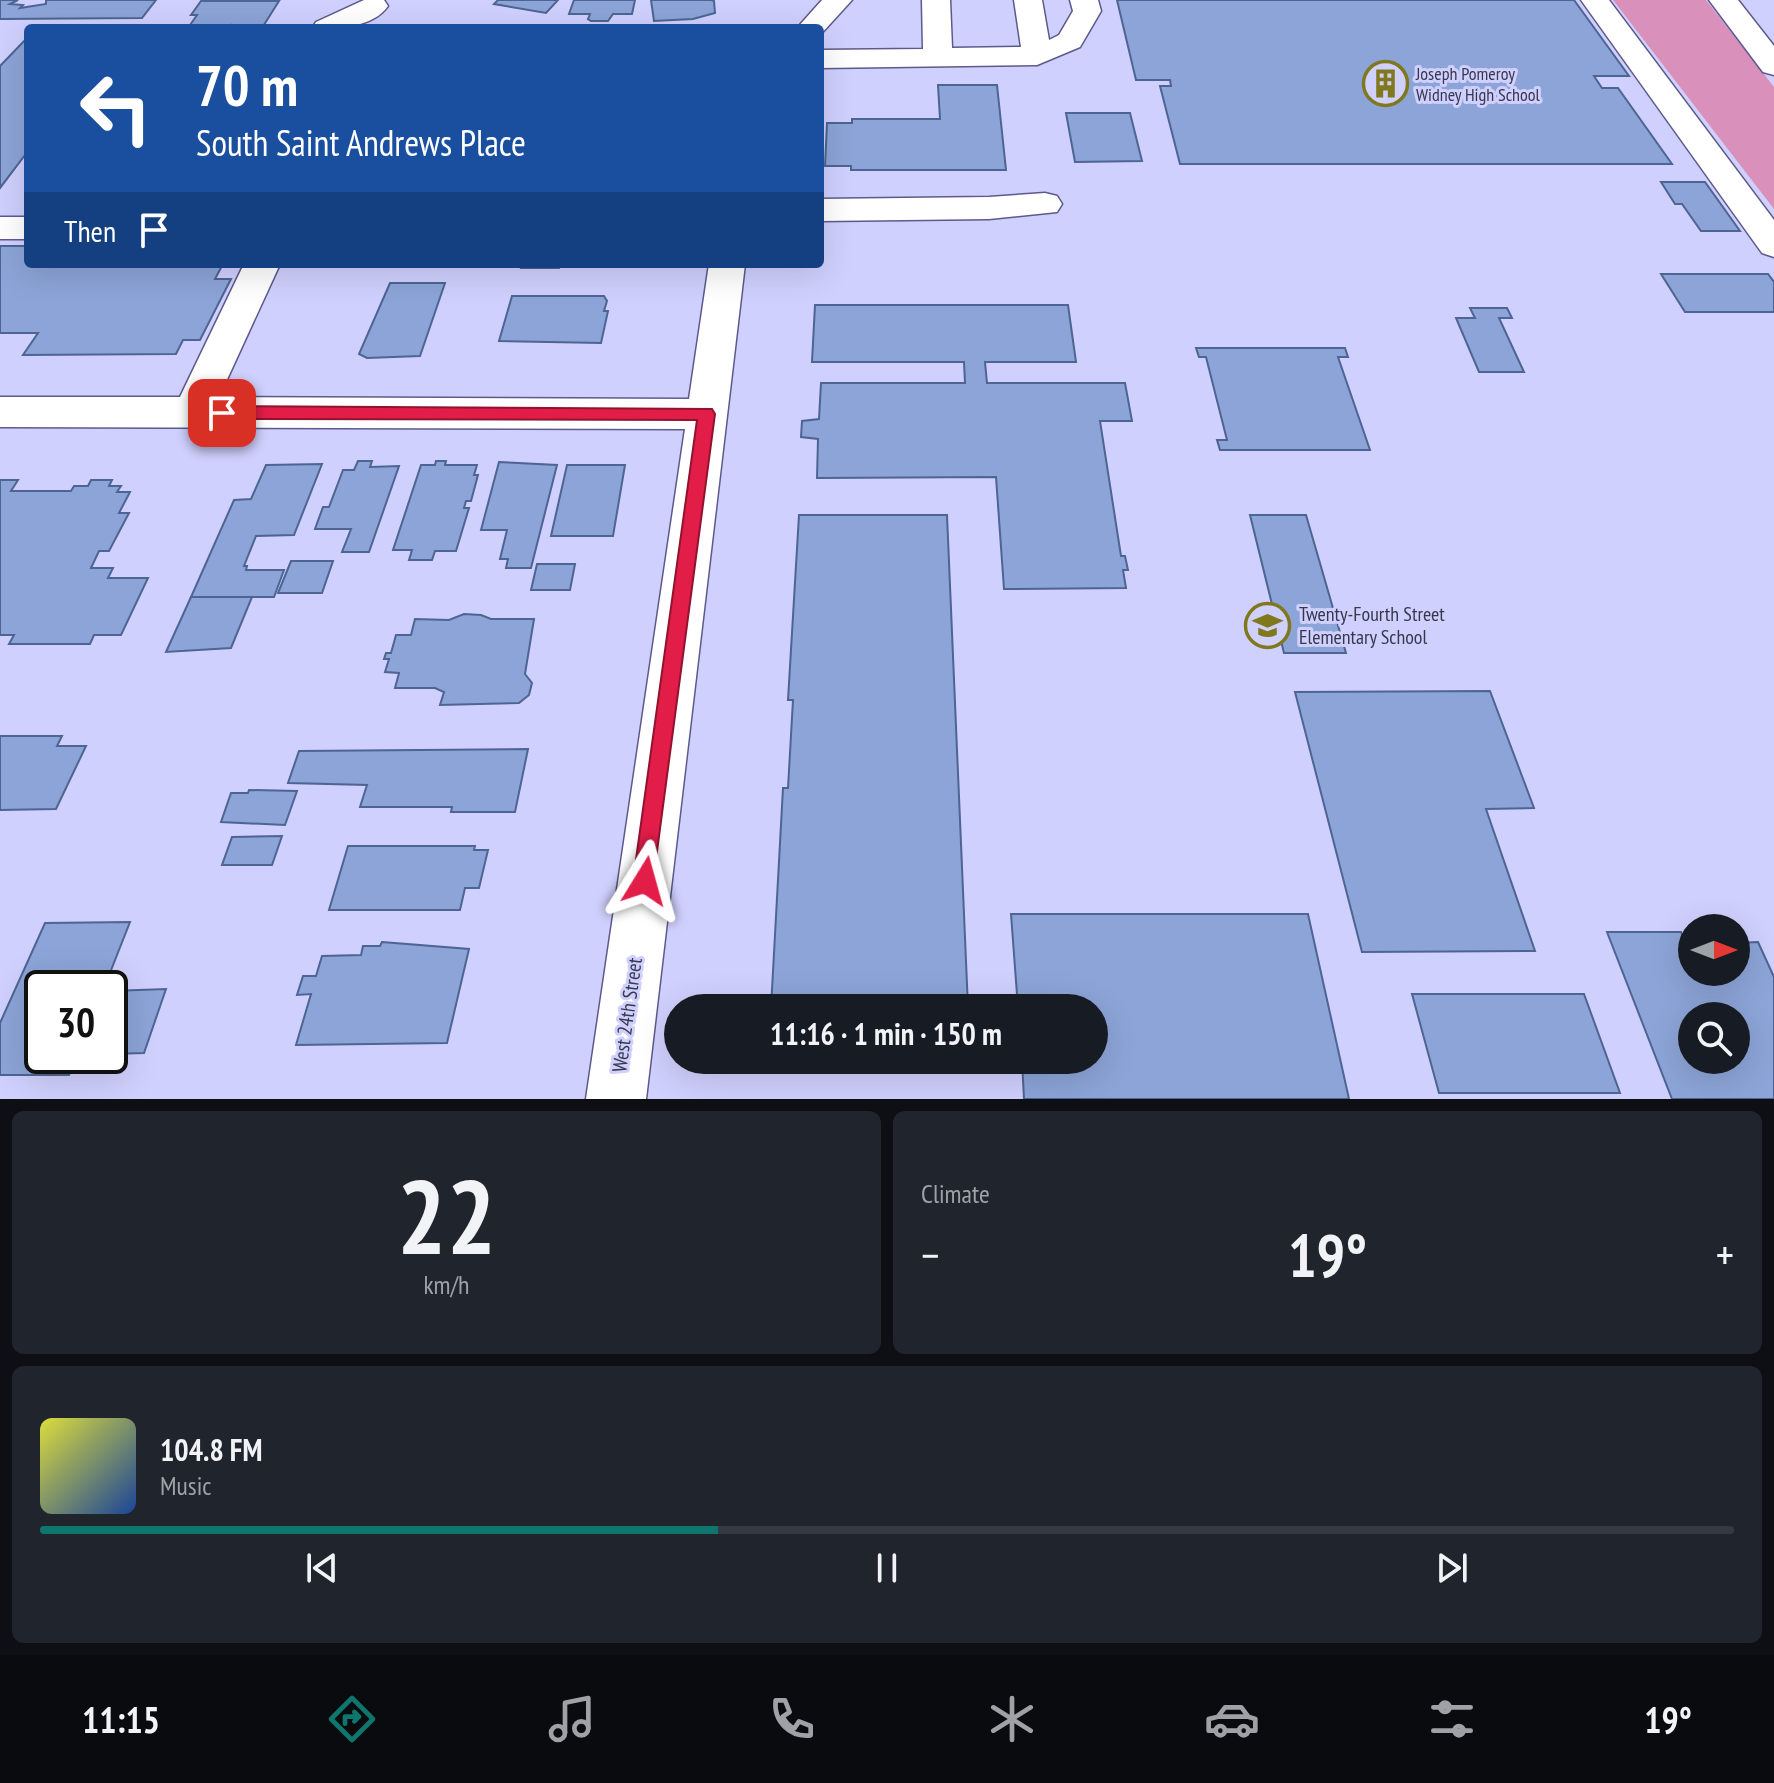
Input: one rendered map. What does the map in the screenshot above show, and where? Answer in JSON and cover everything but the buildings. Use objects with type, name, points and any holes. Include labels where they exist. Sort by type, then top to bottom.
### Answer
[{"type":"main road","points":[[815,24],[838,0]]},
{"type":"main road","points":[[936,0],[938,58]]},
{"type":"main road","points":[[1028,0],[1037,56]]},
{"type":"main road","points":[[824,59],[1037,56],[1070,41],[1087,11],[1084,0]]},
{"type":"main road","points":[[1595,0],[1774,245]]},
{"type":"main road","points":[[1723,0],[1774,66]]},
{"type":"main road","points":[[338,24],[380,10]]},
{"type":"main road","points":[[824,210],[989,208],[1045,204]]},
{"type":"main road","points":[[0,228],[24,228]]},
{"type":"main road","points":[[192,413],[260,268]]},
{"type":"main road","name":"West 24th Street","points":[[616,1099],[726,268]]},
{"type":"main road","points":[[0,412],[706,414]]},
{"type":"shaded area","points":[[1613,0],[1706,0],[1774,87],[1774,209]]},
{"type":"place","name":"Joseph Pomeroy Widney High School","points":[[1385,83]]},
{"type":"place","name":"Twenty-Fourth Street Elementary School","points":[[1268,625]]},
{"type":"route","points":[[222,413],[706,414],[645,881]]}]
